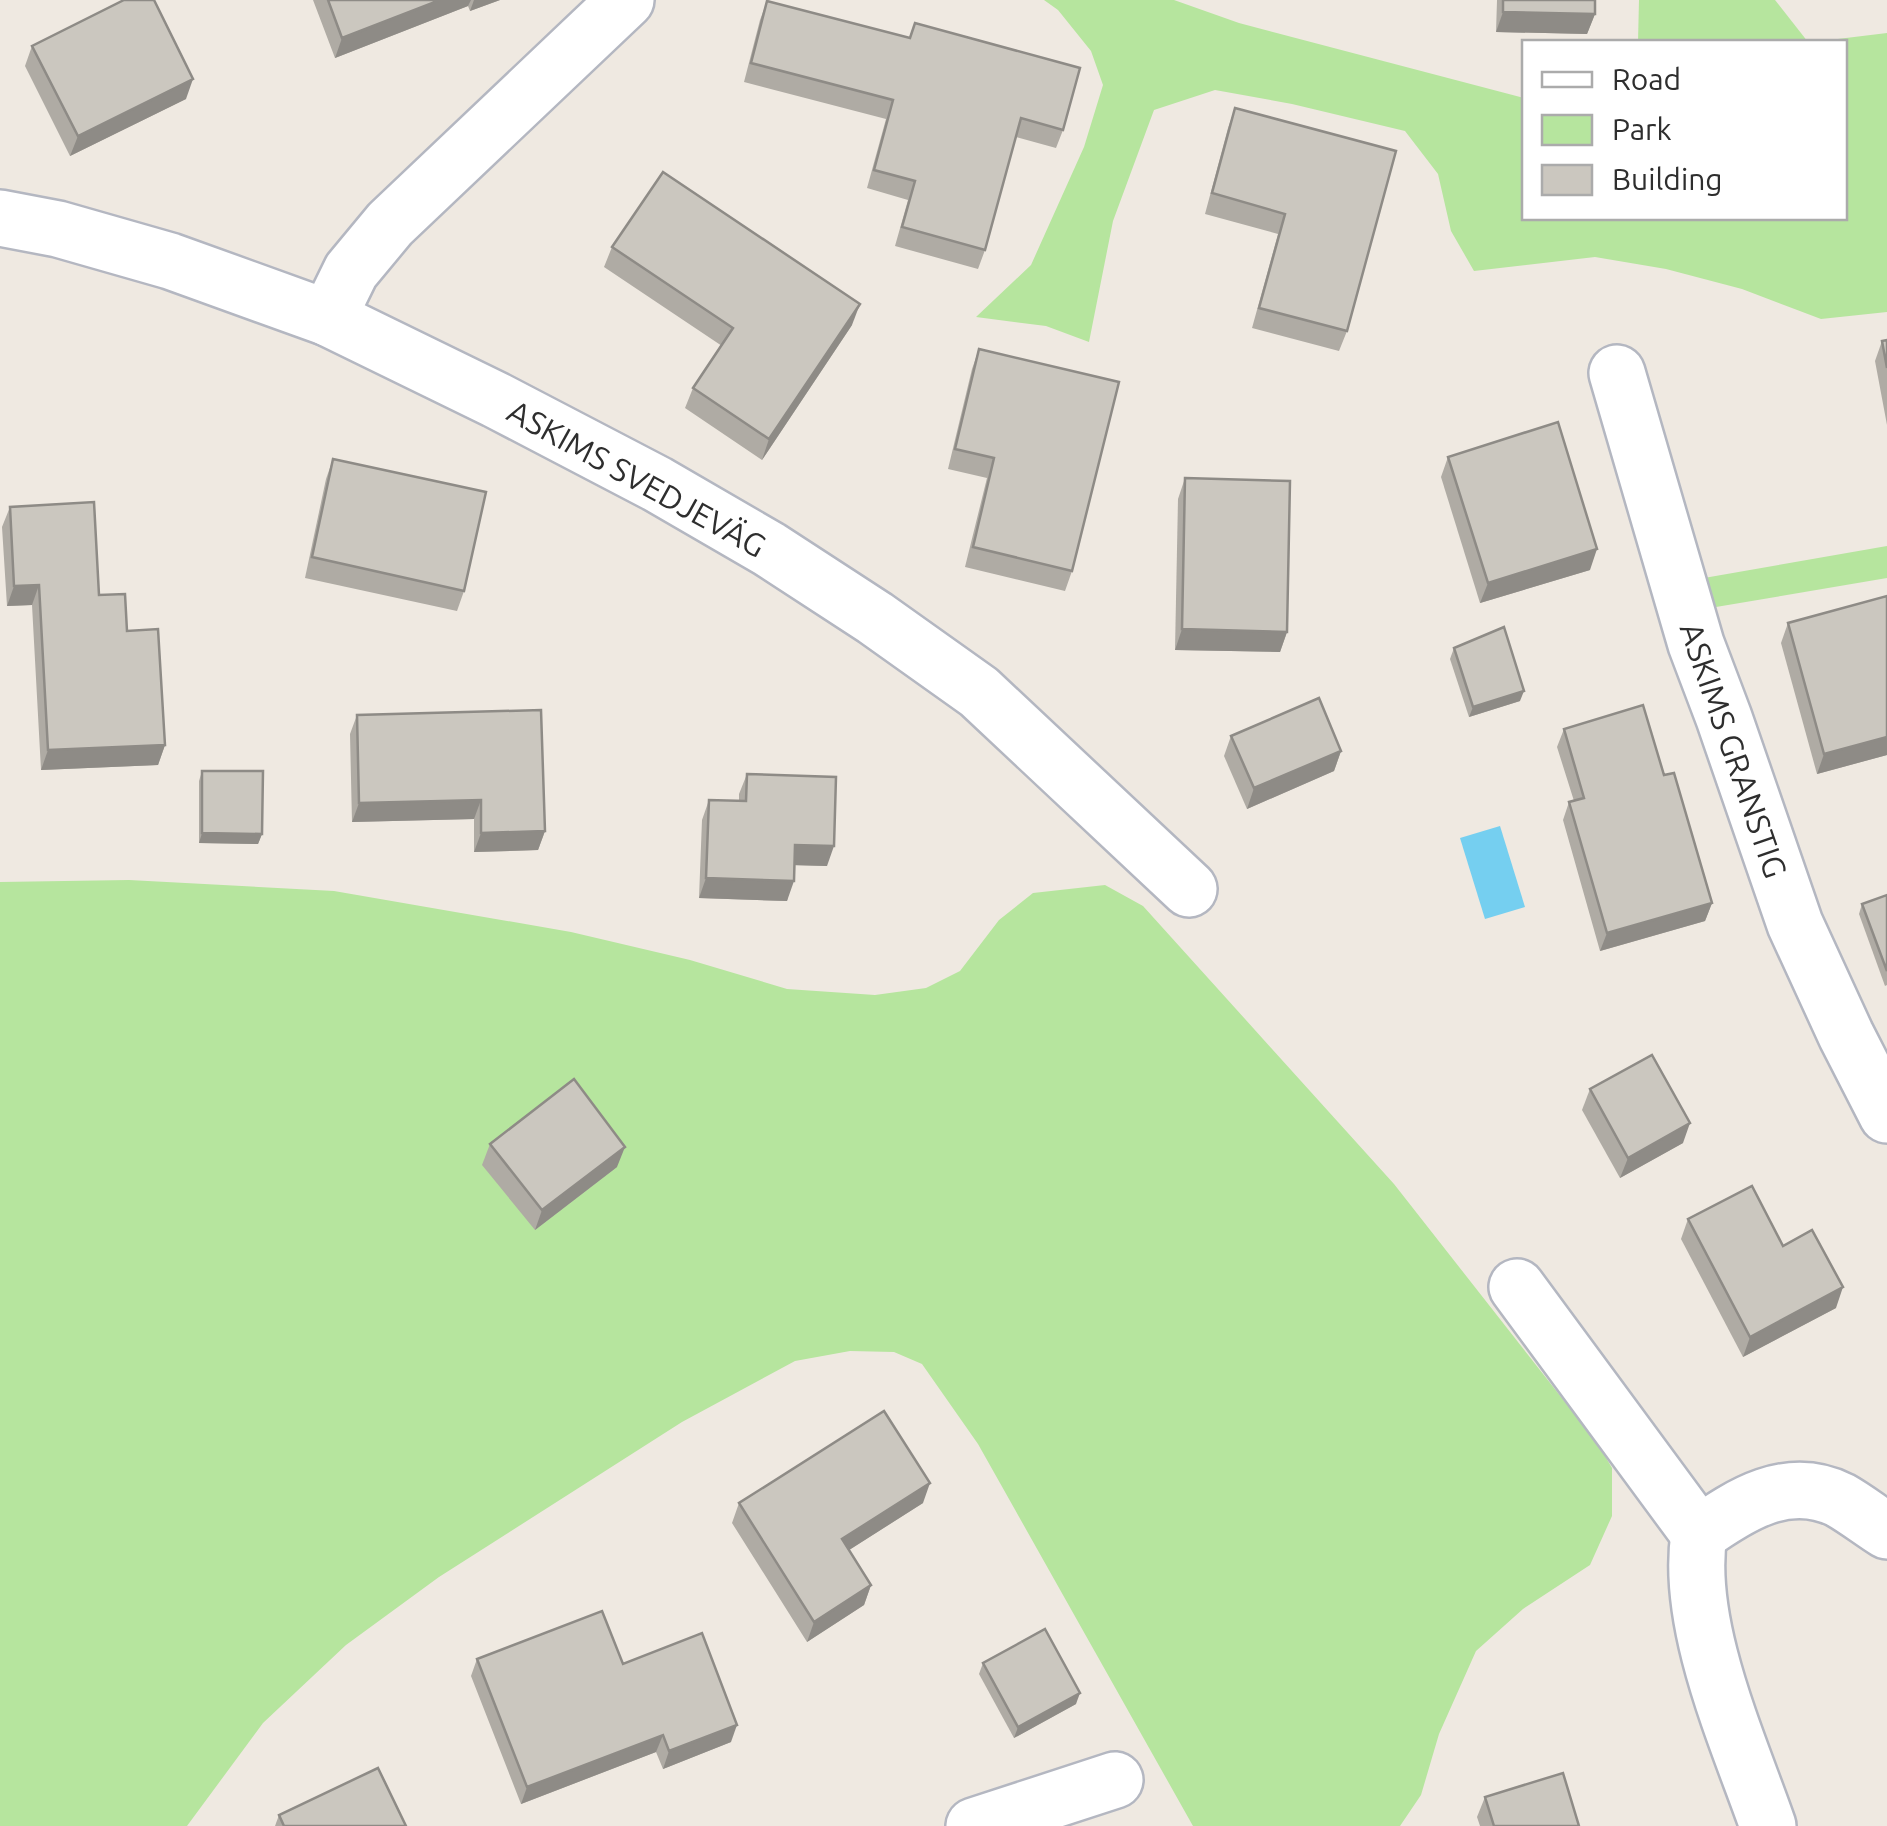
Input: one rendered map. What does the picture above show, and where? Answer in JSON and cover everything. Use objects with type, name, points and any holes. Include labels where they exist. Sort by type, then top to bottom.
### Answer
[{"type":"street","points":[[328,318],[351,271],[390,224],[626,0]]},
{"type":"street","name":"ASKIMS SVEDJEVÄG","points":[[0,218],[58,228],[170,260],[328,318],[656,484],[769,549],[979,692],[1190,889]]},
{"type":"street","name":"ASKIMS GRANSTIG","points":[[1617,373],[1696,644],[1788,908],[1887,1114]]},
{"type":"street","points":[[1517,1287],[1699,1534],[1696,1586],[1711,1664],[1768,1826]]},
{"type":"street","points":[[1699,1534],[1753,1500],[1794,1491],[1837,1499],[1887,1531]]},
{"type":"street","points":[[974,1826],[1115,1780]]},
{"type":"green space","points":[[1044,0],[1174,0],[1239,23],[1522,97],[1522,220],[1847,220],[1847,40],[1829,40],[1887,33],[1887,312],[1821,319],[1742,289],[1666,269],[1595,257],[1474,271],[1451,231],[1438,174],[1405,131],[1215,90],[1154,110],[1113,221],[1089,342],[1046,326],[976,317],[1031,265],[1084,147],[1103,85],[1091,51],[1058,10]]},
{"type":"green space","points":[[1639,0],[1775,0],[1806,40],[1638,40]]},
{"type":"green space","points":[[1887,546],[1887,578],[1716,607],[1704,578]]},
{"type":"green space","points":[[129,880],[334,891],[571,932],[690,960],[787,989],[875,995],[926,988],[960,971],[999,920],[1033,893],[1105,885],[1143,906],[1394,1184],[1598,1444],[1612,1468],[1612,1516],[1590,1565],[1523,1609],[1476,1651],[1439,1734],[1421,1795],[1400,1826],[1193,1826],[978,1444],[922,1364],[894,1352],[850,1351],[795,1361],[682,1422],[439,1577],[346,1645],[263,1723],[187,1826],[0,1826],[0,882]]},
{"type":"water","points":[[1500,826],[1525,907],[1485,919],[1460,838]]},
{"type":"building","points":[[124,0],[154,0],[193,79],[78,136],[32,46]]},
{"type":"building","points":[[328,0],[440,0],[342,38]]},
{"type":"building","points":[[1503,0],[1595,0],[1595,14],[1503,12]]},
{"type":"building","points":[[767,1],[910,38],[915,23],[1080,68],[1063,130],[1021,118],[985,250],[902,227],[915,181],[874,170],[893,100],[751,63]]},
{"type":"building","points":[[1235,108],[1396,151],[1347,331],[1259,308],[1285,214],[1212,193]]},
{"type":"building","points":[[663,172],[860,304],[769,439],[693,388],[733,328],[612,247]]},
{"type":"building","points":[[1887,340],[1887,368],[1882,341]]},
{"type":"building","points":[[979,349],[1119,382],[1072,571],[973,547],[994,458],[955,449]]},
{"type":"building","points":[[1558,422],[1597,549],[1488,583],[1448,457]]},
{"type":"building","points":[[333,459],[486,492],[464,591],[312,557]]},
{"type":"building","points":[[1185,478],[1290,481],[1287,632],[1182,629]]},
{"type":"building","points":[[94,502],[99,595],[125,594],[127,631],[158,629],[165,745],[48,750],[39,585],[14,586],[10,507]]},
{"type":"building","points":[[1887,596],[1887,737],[1824,754],[1788,623]]},
{"type":"building","points":[[1504,627],[1524,691],[1473,707],[1454,648]]},
{"type":"building","points":[[1319,698],[1341,751],[1254,788],[1231,736]]},
{"type":"building","points":[[1643,705],[1664,775],[1674,773],[1712,903],[1607,933],[1569,802],[1584,798],[1564,729]]},
{"type":"building","points":[[541,710],[545,831],[481,833],[481,800],[359,803],[357,715]]},
{"type":"building","points":[[202,771],[263,771],[262,834],[202,833]]},
{"type":"building","points":[[747,774],[836,777],[834,846],[795,845],[794,881],[706,878],[709,800],[746,801]]},
{"type":"building","points":[[1887,895],[1887,971],[1862,904]]},
{"type":"building","points":[[1652,1055],[1690,1123],[1628,1158],[1590,1089]]},
{"type":"building","points":[[574,1079],[625,1147],[542,1210],[490,1144]]},
{"type":"building","points":[[1752,1186],[1783,1246],[1812,1230],[1843,1287],[1750,1337],[1688,1219]]},
{"type":"building","points":[[884,1411],[930,1483],[842,1539],[871,1585],[814,1622],[739,1503]]},
{"type":"building","points":[[602,1611],[623,1664],[702,1633],[737,1725],[669,1751],[663,1735],[527,1787],[477,1659]]},
{"type":"building","points":[[1045,1629],[1080,1693],[1018,1727],[983,1663]]},
{"type":"building","points":[[378,1768],[406,1826],[284,1826],[279,1815]]},
{"type":"building","points":[[1563,1773],[1579,1826],[1494,1826],[1485,1797]]}]
